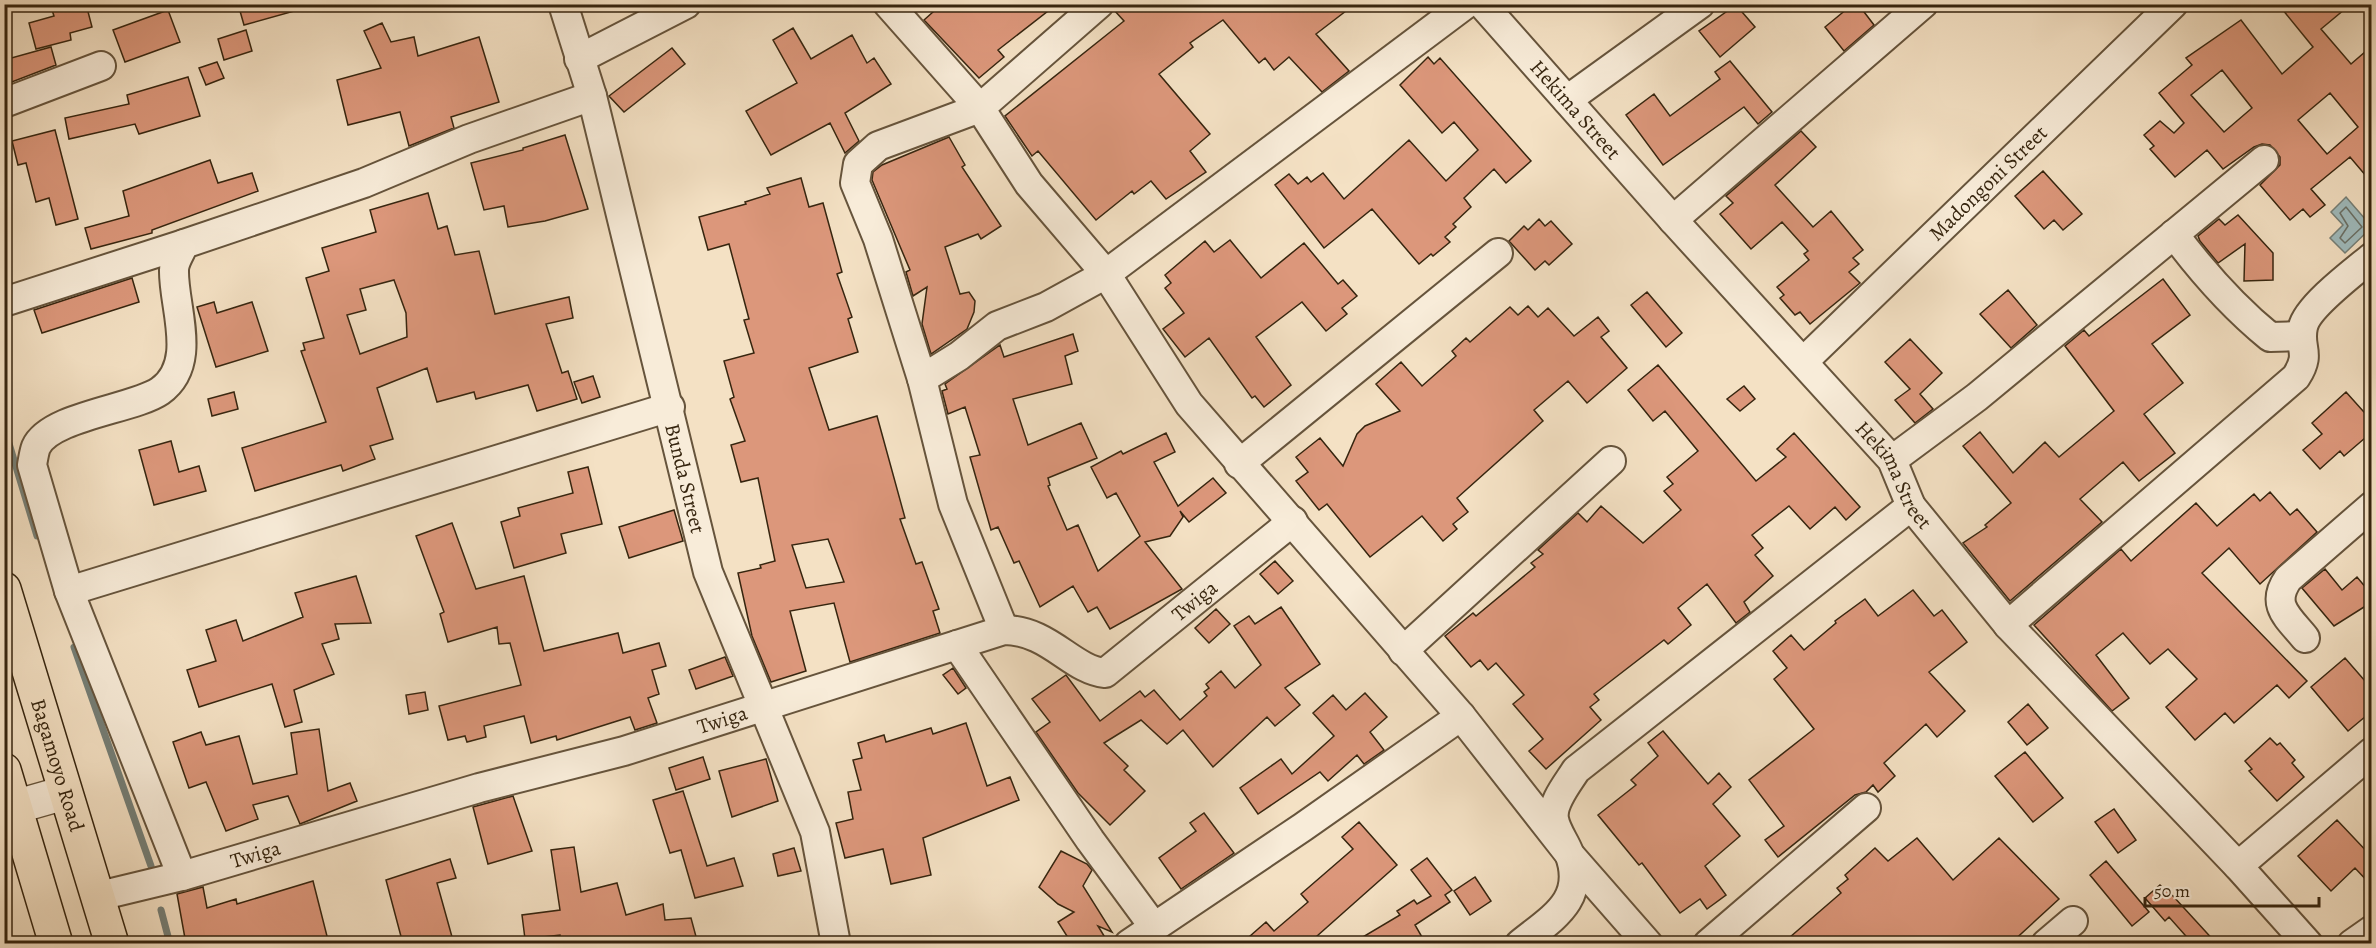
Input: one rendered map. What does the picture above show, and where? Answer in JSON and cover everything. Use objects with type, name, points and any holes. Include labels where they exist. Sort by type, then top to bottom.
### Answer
[{"type":"highway","name":"Bagamoyo Road","points":[[4,589],[64,793],[99,897],[112,944]]},
{"type":"highway","points":[[4,770],[10,808],[56,944]]},
{"type":"street","name":"Bunda Street","points":[[563,4],[592,96],[670,407],[708,572],[815,832],[836,944]]},
{"type":"street","points":[[579,59],[686,4]]},
{"type":"street","points":[[888,4],[980,108],[1029,184],[1106,274],[1189,404],[1461,716],[1570,855],[1648,944]]},
{"type":"street","points":[[1005,630],[953,504],[922,379],[878,239],[855,183],[858,164],[878,146],[980,108],[1100,4]]},
{"type":"street","points":[[922,379],[960,356],[997,326],[1046,307],[1106,274],[1466,4]]},
{"type":"street","name":"Hekima Street","points":[[1482,4],[1673,220],[1892,460],[1911,506],[2008,625],[2238,866],[2308,944]]},
{"type":"street","points":[[1567,100],[1700,4]]},
{"type":"street","points":[[1673,220],[1923,4]]},
{"type":"street","name":"Madongoni Street","points":[[1804,361],[2173,4]]},
{"type":"street","points":[[4,102],[101,66]]},
{"type":"street","points":[[4,303],[364,183],[469,139],[592,96]]},
{"type":"street","points":[[1892,460],[1977,397],[2264,160]]},
{"type":"street","points":[[2174,234],[2206,278],[2239,311],[2270,337],[2302,336]]},
{"type":"street","points":[[182,876],[69,591],[32,465],[36,446],[48,435],[86,415],[160,390],[179,366],[182,329],[174,267],[184,244]]},
{"type":"street","points":[[1239,464],[1498,253]]},
{"type":"street","points":[[2008,625],[2296,377],[2305,356],[2302,328],[2310,313],[2372,256]]},
{"type":"street","points":[[69,591],[670,407]]},
{"type":"street","points":[[1403,651],[1611,460]]},
{"type":"street","points":[[1520,944],[1564,908],[1576,882],[1570,855],[1553,818],[1558,800],[1576,770],[1911,506]]},
{"type":"street","points":[[2305,638],[2281,608],[2280,591],[2289,579],[2372,506]]},
{"type":"street","name":"Twiga","points":[[99,897],[182,876],[479,788],[624,751],[1005,630],[1022,630],[1050,643],[1095,672],[1105,673],[1293,521]]},
{"type":"street","points":[[957,645],[1090,840],[1154,927]]},
{"type":"street","points":[[1129,944],[1303,827],[1461,716]]},
{"type":"street","points":[[2238,866],[2372,752]]},
{"type":"street","points":[[10,808],[64,793]]},
{"type":"street","points":[[1708,944],[1866,808]]},
{"type":"street","points":[[2046,944],[2073,921]]},
{"type":"street","points":[[2352,944],[2372,930]]},
{"type":"water","points":[[2346,197],[2372,227],[2345,253],[2330,238],[2343,225],[2331,212]]},
{"type":"building","points":[[50,4],[86,4],[92,27],[70,33],[71,40],[36,49],[29,23],[54,16]]},
{"type":"building","points":[[238,4],[298,4],[298,10],[244,25]]},
{"type":"building","points":[[942,4],[1057,4],[998,50],[1004,57],[979,78],[924,20]]},
{"type":"building","points":[[1115,4],[1168,4],[1173,11],[1181,4],[1355,4],[1316,34],[1349,71],[1322,92],[1289,57],[1274,70],[1265,58],[1259,63],[1223,20],[1190,43],[1193,47],[1159,74],[1210,134],[1190,151],[1206,172],[1166,199],[1151,181],[1134,194],[1132,191],[1096,220],[1038,151],[1032,156],[1005,116],[1124,21],[1114,10]]},
{"type":"building","points":[[1853,4],[1858,4],[1874,25],[1844,51],[1825,27]]},
{"type":"building","points":[[2278,4],[2351,4],[2321,29],[2351,64],[2372,46],[2372,183],[2350,157],[2311,189],[2325,205],[2310,217],[2303,209],[2290,220],[2260,185],[2280,165],[2280,157],[2270,145],[2262,144],[2254,147],[2223,169],[2207,150],[2175,177],[2150,149],[2154,146],[2144,135],[2160,121],[2174,133],[2184,123],[2159,93],[2192,65],[2186,58],[2241,20],[2282,74],[2313,47]],"holes":[[[2222,70],[2252,108],[2224,132],[2191,95]],[[2330,93],[2358,127],[2327,154],[2298,120]]]},
{"type":"building","points":[[1736,5],[1755,27],[1720,57],[1699,31]]},
{"type":"building","points":[[168,10],[180,42],[125,62],[113,30]]},
{"type":"building","points":[[382,23],[391,42],[414,37],[418,56],[479,37],[499,102],[451,117],[454,128],[409,146],[400,112],[348,125],[337,80],[381,68],[364,31]]},
{"type":"building","points":[[793,28],[811,59],[852,35],[867,63],[874,58],[891,84],[845,113],[859,141],[845,153],[830,123],[771,155],[746,111],[797,83],[773,40]]},
{"type":"building","points":[[246,30],[252,51],[224,60],[218,39]]},
{"type":"building","points":[[51,47],[56,65],[4,85],[4,60]]},
{"type":"building","points":[[672,48],[685,64],[624,112],[609,96]]},
{"type":"building","points":[[1428,57],[1434,64],[1440,58],[1531,161],[1506,183],[1494,169],[1464,198],[1471,207],[1453,224],[1456,227],[1445,237],[1450,242],[1419,264],[1372,209],[1324,248],[1275,185],[1289,174],[1298,184],[1307,177],[1311,182],[1323,173],[1344,199],[1409,140],[1446,181],[1478,150],[1454,122],[1442,133],[1400,85]]},
{"type":"building","points":[[1730,61],[1772,112],[1758,124],[1744,107],[1663,165],[1626,115],[1654,94],[1670,116],[1720,79],[1715,72]]},
{"type":"building","points":[[217,62],[224,78],[206,85],[199,68]]},
{"type":"building","points":[[188,77],[200,116],[139,134],[135,124],[69,139],[65,118],[129,104],[127,95]]},
{"type":"building","points":[[55,130],[78,219],[56,225],[49,198],[36,202],[26,163],[18,165],[12,141]]},
{"type":"building","points":[[1801,131],[1816,147],[1775,185],[1813,227],[1831,211],[1863,250],[1853,258],[1859,264],[1849,272],[1860,283],[1810,324],[1800,312],[1795,315],[1780,298],[1784,295],[1777,287],[1809,260],[1804,254],[1808,251],[1782,222],[1751,249],[1720,214],[1733,203],[1726,196]]},
{"type":"building","points":[[565,135],[588,209],[545,221],[508,227],[504,206],[484,210],[471,163],[523,150],[523,148]]},
{"type":"building","points":[[949,137],[965,165],[962,167],[1001,226],[981,239],[978,234],[945,247],[960,294],[969,292],[975,301],[974,312],[967,329],[931,354],[922,324],[927,287],[913,296],[906,272],[910,270],[872,180],[873,172],[882,165]]},
{"type":"building","points":[[210,160],[218,183],[252,173],[258,191],[152,230],[152,233],[91,249],[85,228],[129,216],[123,191]]},
{"type":"building","points":[[2043,171],[2082,214],[2063,230],[2054,220],[2044,229],[2015,196]]},
{"type":"building","points":[[801,178],[809,207],[823,203],[842,272],[837,274],[852,317],[848,319],[858,352],[809,368],[829,430],[877,416],[905,518],[900,519],[916,564],[922,562],[939,609],[933,611],[940,633],[850,662],[834,603],[790,611],[806,671],[771,682],[752,636],[738,573],[761,568],[760,565],[775,561],[758,478],[741,482],[731,445],[745,441],[730,399],[734,397],[724,361],[754,353],[744,320],[749,319],[729,244],[708,250],[699,217],[746,204],[745,202],[770,194],[767,188]],"holes":[[[828,539],[844,582],[806,588],[792,545]]]},
{"type":"building","points":[[428,193],[438,229],[447,226],[455,255],[479,251],[495,314],[569,297],[573,318],[546,324],[562,373],[568,371],[577,399],[537,411],[528,385],[476,399],[474,392],[437,402],[427,368],[377,388],[393,439],[370,446],[375,459],[343,471],[341,465],[255,491],[242,448],[326,422],[301,351],[305,350],[303,343],[324,338],[306,278],[329,271],[322,248],[376,232],[370,210]],"holes":[[[394,280],[406,313],[407,337],[360,354],[347,315],[366,310],[360,289]]]},
{"type":"building","points":[[2238,215],[2273,253],[2273,280],[2244,281],[2245,244],[2218,263],[2200,241],[2198,236],[2219,219],[2225,225]]},
{"type":"building","points":[[1539,219],[1545,226],[1551,221],[1572,244],[1549,265],[1545,261],[1535,270],[1509,241],[1524,226],[1528,230]]},
{"type":"building","points":[[1230,240],[1261,278],[1304,243],[1338,284],[1343,280],[1357,296],[1342,308],[1347,314],[1326,331],[1302,302],[1256,337],[1291,385],[1264,407],[1255,396],[1252,398],[1209,338],[1185,357],[1163,329],[1184,313],[1165,288],[1171,283],[1165,275],[1205,241],[1214,252]]},
{"type":"building","points":[[132,278],[139,302],[42,333],[34,310]]},
{"type":"building","points":[[2163,279],[2190,315],[2152,344],[2183,383],[2144,414],[2175,453],[2139,481],[2123,462],[2080,499],[2102,522],[2010,601],[1963,543],[1987,527],[1985,525],[2011,503],[1963,446],[1980,432],[2013,473],[2045,442],[2059,457],[2114,411],[2065,346],[2084,330],[2089,336]]},
{"type":"building","points":[[2008,290],[2037,325],[2011,348],[1980,314]]},
{"type":"building","points":[[1647,292],[1682,333],[1666,347],[1631,305]]},
{"type":"building","points":[[214,302],[217,313],[252,302],[268,351],[216,367],[197,307]]},
{"type":"building","points":[[1528,306],[1538,317],[1548,308],[1574,336],[1598,317],[1609,331],[1601,337],[1627,368],[1587,403],[1568,381],[1534,410],[1543,421],[1457,498],[1468,512],[1453,524],[1457,529],[1443,541],[1422,516],[1370,557],[1327,504],[1319,510],[1296,481],[1308,472],[1296,457],[1320,438],[1343,466],[1357,434],[1365,426],[1400,411],[1376,384],[1401,362],[1422,386],[1456,356],[1452,351],[1466,338],[1470,342],[1510,307],[1518,315]]},
{"type":"building","points":[[1073,334],[1078,351],[1065,356],[1072,384],[1013,399],[1028,445],[1081,423],[1097,458],[1048,478],[1050,485],[1048,486],[1067,530],[1078,525],[1098,571],[1140,536],[1116,493],[1107,498],[1091,467],[1121,451],[1123,454],[1166,433],[1175,452],[1154,462],[1178,506],[1213,478],[1226,493],[1189,522],[1180,511],[1183,517],[1170,536],[1145,542],[1182,589],[1110,629],[1097,607],[1088,612],[1073,586],[1040,607],[1019,561],[1014,563],[998,527],[991,530],[970,457],[980,455],[965,407],[948,414],[942,391],[947,389],[945,384],[1000,345],[1004,357]]},
{"type":"building","points":[[1910,339],[1942,373],[1920,394],[1933,409],[1915,423],[1895,400],[1910,389],[1885,362]]},
{"type":"building","points":[[1658,365],[1756,481],[1786,457],[1777,449],[1794,433],[1860,507],[1846,520],[1835,507],[1810,529],[1789,506],[1752,535],[1763,548],[1755,555],[1773,576],[1744,602],[1750,612],[1736,623],[1707,584],[1678,608],[1691,625],[1668,644],[1664,640],[1594,694],[1599,700],[1590,707],[1601,720],[1546,769],[1529,751],[1543,739],[1513,704],[1524,695],[1496,663],[1488,670],[1480,660],[1471,667],[1445,636],[1473,613],[1476,616],[1535,567],[1531,563],[1543,554],[1538,550],[1578,513],[1587,522],[1601,506],[1643,543],[1681,510],[1664,491],[1673,484],[1667,477],[1698,451],[1665,411],[1653,421],[1628,390]]},
{"type":"building","points":[[593,376],[600,397],[582,403],[574,382]]},
{"type":"building","points":[[1744,386],[1755,399],[1740,411],[1727,399]]},
{"type":"building","points":[[234,392],[238,409],[212,416],[208,399]]},
{"type":"building","points":[[2346,392],[2372,421],[2372,432],[2344,456],[2340,451],[2320,469],[2303,450],[2322,434],[2312,423]]},
{"type":"building","points":[[171,441],[179,472],[199,466],[206,491],[154,505],[139,450]]},
{"type":"building","points":[[588,467],[602,524],[561,534],[566,553],[514,568],[501,522],[520,516],[518,508],[573,493],[568,472]]},
{"type":"building","points":[[2270,492],[2290,515],[2297,509],[2317,532],[2260,584],[2229,548],[2202,573],[2307,681],[2289,698],[2277,685],[2234,723],[2225,713],[2195,740],[2166,707],[2197,679],[2168,649],[2150,664],[2123,633],[2096,655],[2129,698],[2112,711],[2034,625],[2121,549],[2131,561],[2196,503],[2217,526],[2254,494],[2260,501]]},
{"type":"building","points":[[674,510],[683,541],[629,558],[619,527]]},
{"type":"building","points":[[452,523],[476,589],[524,576],[544,651],[618,633],[623,653],[659,643],[666,666],[652,670],[659,694],[648,698],[657,723],[635,730],[630,717],[557,740],[556,736],[531,743],[524,716],[484,726],[486,737],[467,742],[465,736],[448,740],[439,706],[521,685],[510,643],[499,644],[497,627],[448,642],[440,614],[444,612],[416,536]]},
{"type":"building","points":[[1275,561],[1293,581],[1278,594],[1260,574]]},
{"type":"building","points":[[2325,569],[2342,590],[2357,577],[2372,595],[2372,602],[2334,626],[2302,588]]},
{"type":"building","points":[[356,576],[371,623],[335,624],[339,639],[322,644],[334,674],[294,690],[302,722],[285,727],[272,684],[199,707],[187,670],[216,661],[206,630],[236,620],[243,641],[303,617],[295,593]]},
{"type":"building","points":[[1913,590],[1934,616],[1942,610],[1967,642],[1929,672],[1965,711],[1937,737],[1926,724],[1884,763],[1895,776],[1878,792],[1873,785],[1866,792],[1855,795],[1778,857],[1765,840],[1784,826],[1749,780],[1814,729],[1774,679],[1787,668],[1773,651],[1791,635],[1804,650],[1836,623],[1835,621],[1865,599],[1878,616]]},
{"type":"building","points":[[1281,607],[1320,664],[1285,688],[1300,705],[1275,726],[1267,717],[1213,767],[1183,730],[1167,744],[1141,720],[1104,743],[1128,766],[1124,770],[1145,791],[1110,825],[1078,793],[1036,732],[1050,722],[1032,699],[1066,675],[1100,721],[1140,691],[1145,697],[1154,690],[1180,720],[1207,696],[1204,692],[1209,688],[1206,684],[1221,671],[1235,688],[1261,665],[1234,626],[1249,616],[1255,624]]},
{"type":"building","points":[[1216,609],[1230,624],[1209,643],[1195,628]]},
{"type":"building","points":[[725,657],[733,676],[696,689],[689,670]]},
{"type":"building","points":[[2345,658],[2372,689],[2372,711],[2348,731],[2311,687]]},
{"type":"building","points":[[953,668],[966,688],[958,694],[943,675]]},
{"type":"building","points":[[425,692],[428,710],[409,714],[406,695]]},
{"type":"building","points":[[1365,693],[1387,717],[1370,732],[1384,750],[1364,764],[1357,755],[1328,781],[1320,772],[1258,814],[1240,788],[1281,759],[1292,774],[1334,736],[1313,713],[1333,695],[1346,710]]},
{"type":"building","points":[[2028,704],[2048,728],[2027,745],[2008,722]]},
{"type":"building","points":[[966,723],[987,786],[1010,777],[1019,800],[923,838],[931,875],[891,884],[883,849],[845,858],[836,823],[853,819],[848,792],[861,790],[853,760],[862,758],[858,743],[884,735],[886,742],[931,728],[933,734]]},
{"type":"building","points":[[319,729],[328,791],[350,783],[357,801],[300,824],[288,796],[253,805],[258,819],[226,831],[206,782],[189,788],[173,742],[201,732],[206,745],[239,736],[253,784],[297,774],[291,733]]},
{"type":"building","points":[[1663,731],[1708,784],[1719,773],[1731,787],[1713,804],[1740,836],[1705,866],[1726,895],[1707,909],[1700,899],[1680,913],[1642,863],[1639,865],[1598,815],[1636,785],[1631,780],[1658,756],[1648,743]]},
{"type":"building","points":[[2270,738],[2277,745],[2280,743],[2295,760],[2292,763],[2304,777],[2277,801],[2249,771],[2252,769],[2245,761]]},
{"type":"building","points":[[2025,752],[2063,798],[2033,822],[1995,776]]},
{"type":"building","points":[[703,757],[710,779],[676,790],[669,768]]},
{"type":"building","points":[[766,759],[778,801],[732,817],[719,771]]},
{"type":"building","points":[[683,791],[707,866],[734,858],[743,886],[695,898],[681,850],[670,853],[653,800]]},
{"type":"building","points":[[513,796],[532,851],[488,864],[473,807]]},
{"type":"building","points":[[2114,809],[2136,840],[2118,853],[2095,822]]},
{"type":"building","points":[[1204,813],[1234,853],[1181,889],[1159,858],[1196,831],[1190,823]]},
{"type":"building","points":[[2337,820],[2372,857],[2372,886],[2355,868],[2331,891],[2298,856]]},
{"type":"building","points":[[1359,822],[1397,865],[1308,944],[1241,944],[1266,922],[1274,931],[1308,902],[1301,894],[1353,849],[1342,837]]},
{"type":"building","points":[[1917,838],[1953,880],[1999,838],[2059,899],[2010,944],[1782,944],[1841,893],[1837,888],[1848,879],[1845,875],[1875,848],[1888,861]]},
{"type":"building","points":[[574,847],[581,892],[617,883],[626,915],[663,904],[665,920],[691,918],[698,944],[561,944],[560,935],[525,939],[522,915],[560,910],[551,850]]},
{"type":"building","points":[[794,848],[801,871],[778,876],[773,854]]},
{"type":"building","points":[[1061,851],[1087,864],[1092,870],[1083,886],[1112,932],[1098,926],[1109,944],[1072,944],[1058,922],[1074,912],[1058,904],[1039,887]]},
{"type":"building","points":[[1427,858],[1452,890],[1445,895],[1450,902],[1415,925],[1426,944],[1351,944],[1400,915],[1397,911],[1414,900],[1417,904],[1431,896],[1411,870]]},
{"type":"building","points":[[450,859],[456,878],[437,883],[454,944],[403,944],[386,880]]},
{"type":"building","points":[[2106,861],[2149,912],[2132,926],[2090,875]]},
{"type":"building","points":[[1475,877],[1491,901],[1470,915],[1454,891]]},
{"type":"building","points":[[313,881],[329,944],[186,944],[177,894],[203,887],[207,908],[236,899],[237,904]]},
{"type":"building","points":[[2160,885],[2217,944],[2193,944],[2169,917],[2165,921],[2145,898]]},
{"type":"waterway","points":[[4,427],[37,536]]},
{"type":"waterway","points":[[74,647],[151,866]]},
{"type":"waterway","points":[[161,910],[170,944]]}]
